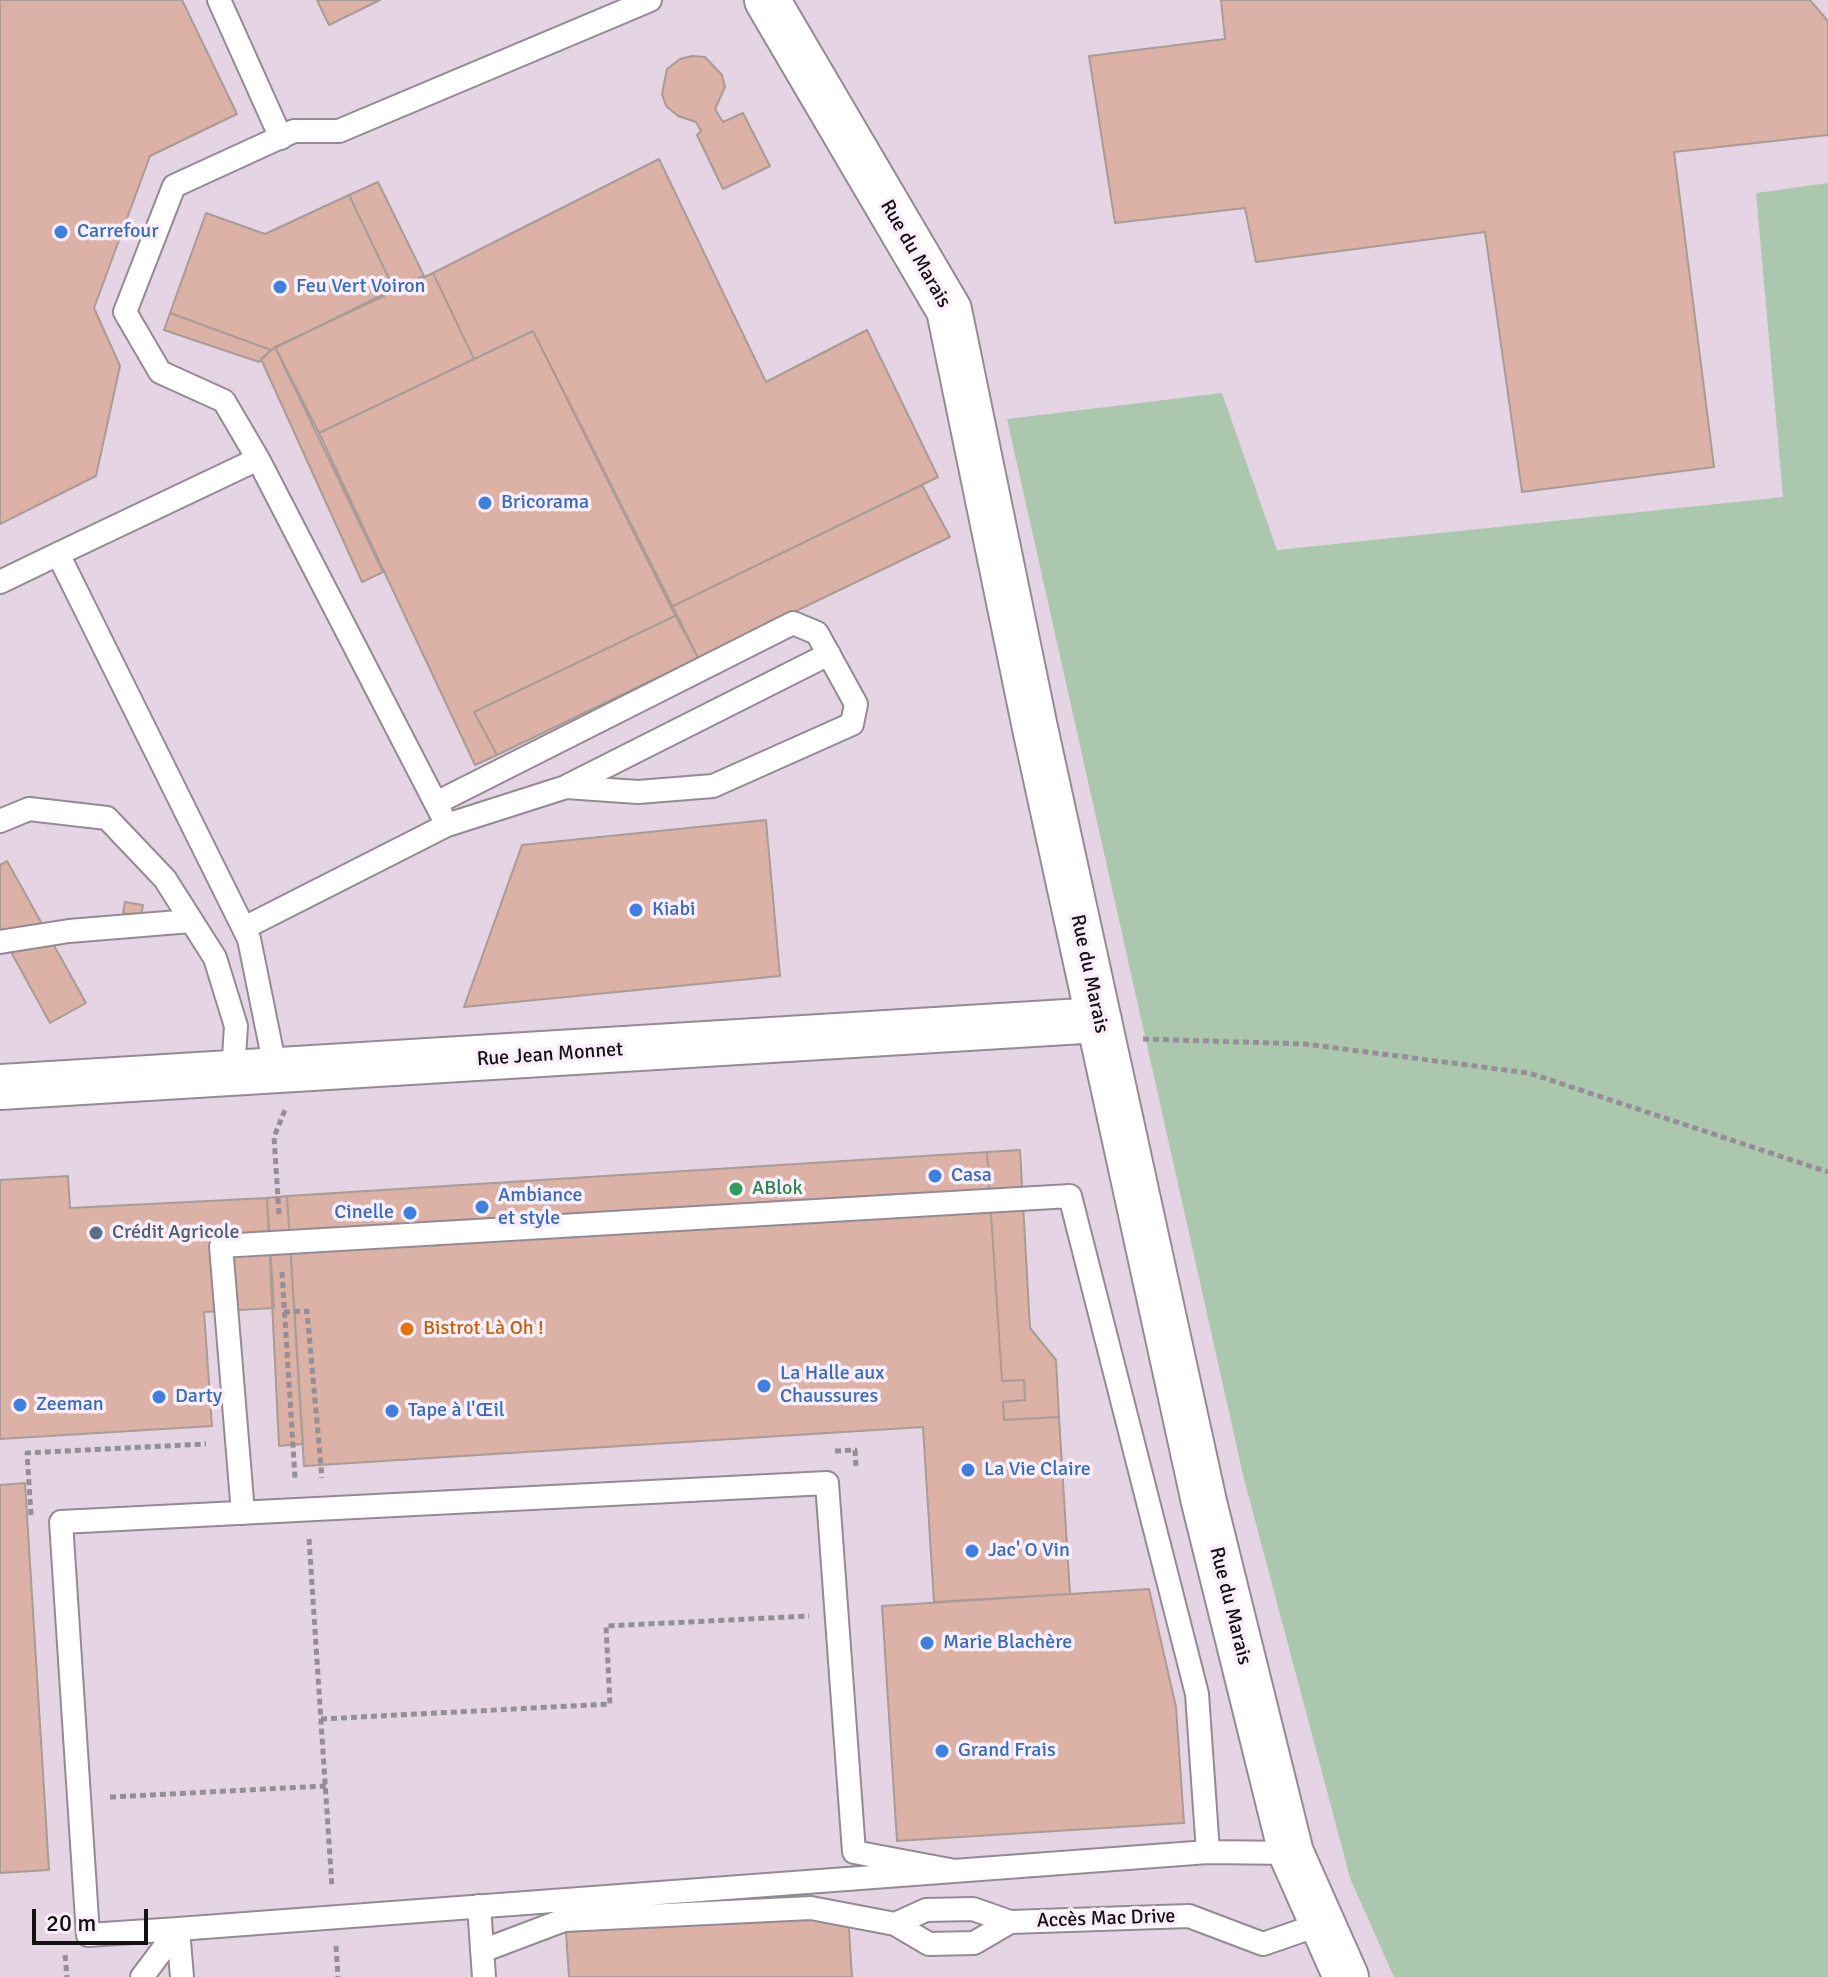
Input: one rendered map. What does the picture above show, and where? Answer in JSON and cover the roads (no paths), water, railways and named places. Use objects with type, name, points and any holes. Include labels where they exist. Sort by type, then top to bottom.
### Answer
[{"type":"street","name":"Rue du Marais","points":[[767,0],[949,310],[1204,1502],[1291,1853],[1346,1977]]},
{"type":"street","name":"Rue Jean Monnet","points":[[0,1087],[1101,1029]]},
{"type":"lane","points":[[219,0],[281,138]]},
{"type":"lane","points":[[447,825],[258,459],[224,401],[160,372],[125,312],[174,186],[294,131],[339,131],[650,0]]},
{"type":"lane","points":[[0,582],[258,459]]},
{"type":"lane","points":[[58,554],[249,939],[289,1072]]},
{"type":"lane","points":[[436,803],[793,623],[817,633],[856,704],[852,724],[713,786],[638,792],[566,787]]},
{"type":"lane","points":[[244,928],[447,825],[566,787],[829,654]]},
{"type":"lane","points":[[0,821],[29,809],[107,818],[165,879],[215,958],[236,1026],[233,1073]]},
{"type":"lane","points":[[0,942],[69,931],[191,921]]},
{"type":"lane","points":[[243,1513],[221,1246],[1070,1196],[1197,1694],[1208,1852]]},
{"type":"lane","points":[[955,1871],[854,1852],[827,1483],[61,1522],[88,1935],[334,1916],[479,1906],[955,1871],[1208,1852],[1291,1853]]},
{"type":"lane","points":[[479,1906],[484,1977]]},
{"type":"lane","points":[[482,1951],[564,1920],[811,1908],[895,1924],[926,1910],[973,1909],[1010,1922]]},
{"type":"lane","name":"Accès Mac Drive","points":[[895,1924],[929,1944],[974,1943],[1010,1922],[1189,1916],[1263,1944],[1321,1924]]},
{"type":"lane","points":[[142,1977],[178,1929]]},
{"type":"lane","points":[[178,1929],[182,1977]]},
{"type":"place","name":"Carrefour","points":[[61,232]]},
{"type":"place","name":"Feu Vert Voiron","points":[[280,287]]},
{"type":"place","name":"Bricorama","points":[[485,503]]},
{"type":"place","name":"Kiabi","points":[[636,910]]},
{"type":"place","name":"Casa","points":[[935,1176]]},
{"type":"place","name":"ABlok","points":[[736,1189]]},
{"type":"place","name":"Ambiance et style","points":[[482,1207]]},
{"type":"place","name":"Cinelle","points":[[410,1213]]},
{"type":"place","name":"Crédit Agricole","points":[[96,1233]]},
{"type":"place","name":"Bistrot Là Oh !","points":[[407,1329]]},
{"type":"place","name":"La Halle aux Chaussures","points":[[764,1386]]},
{"type":"place","name":"Darty","points":[[159,1397]]},
{"type":"place","name":"Zeeman","points":[[20,1405]]},
{"type":"place","name":"Tape à l'Œil","points":[[392,1411]]},
{"type":"place","name":"La Vie Claire","points":[[968,1470]]},
{"type":"place","name":"Jac' O Vin","points":[[972,1551]]},
{"type":"place","name":"Marie Blachère","points":[[927,1643]]},
{"type":"place","name":"Grand Frais","points":[[942,1751]]}]
